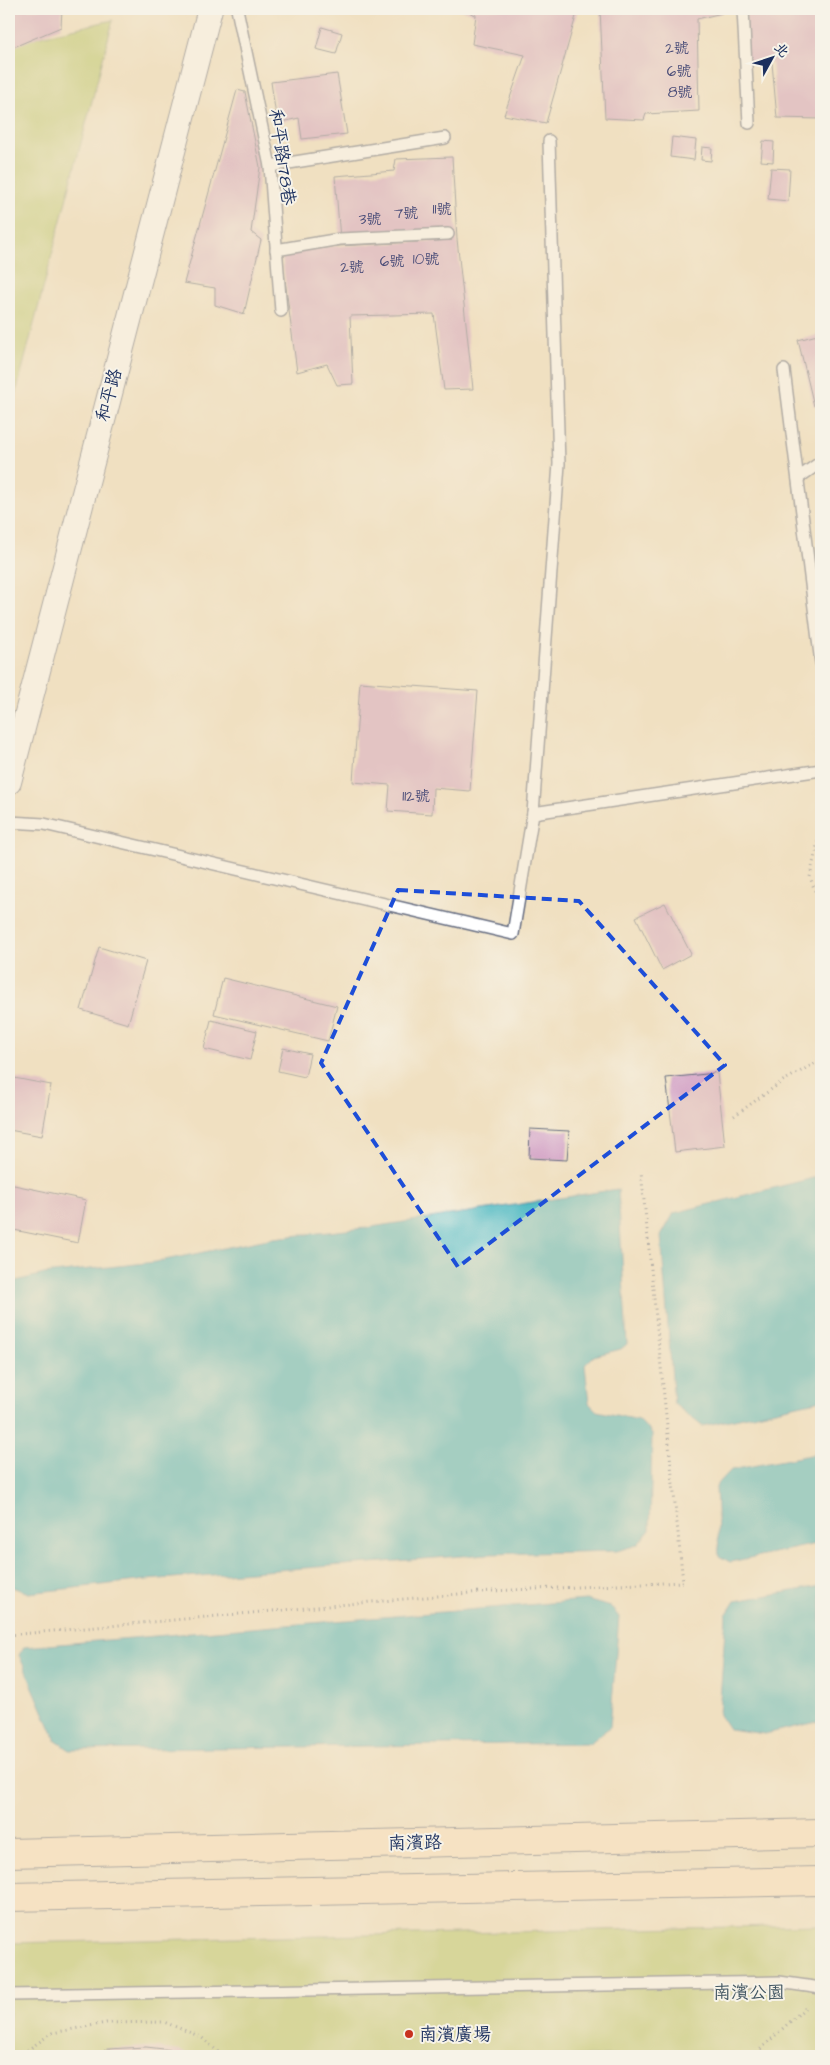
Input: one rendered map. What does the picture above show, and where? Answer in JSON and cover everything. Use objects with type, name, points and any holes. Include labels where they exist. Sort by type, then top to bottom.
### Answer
[{"type":"main road","name":"南濱路","points":[[9,1853],[821,1833]]},
{"type":"main road","points":[[9,1896],[821,1881]]},
{"type":"street","name":"和平路","points":[[9,782],[210,9]]},
{"type":"lane","name":"和平路178巷","points":[[237,9],[270,166],[281,312]]},
{"type":"lane","points":[[743,9],[749,123]]},
{"type":"lane","points":[[270,166],[445,138]]},
{"type":"lane","points":[[9,822],[44,824],[513,934],[533,813],[559,464],[549,141]]},
{"type":"lane","points":[[276,250],[340,239],[448,234]]},
{"type":"lane","points":[[784,370],[821,663]]},
{"type":"lane","points":[[798,478],[821,462]]},
{"type":"lane","points":[[533,813],[821,770]]},
{"type":"lane","points":[[9,1995],[779,1982],[821,1988]]},
{"type":"path","points":[[821,827],[810,877],[821,908]]},
{"type":"path","points":[[734,1116],[783,1081],[821,1060]]},
{"type":"path","points":[[9,1634],[492,1591],[683,1582],[641,1171]]},
{"type":"path","points":[[753,2056],[808,2004]]},
{"type":"path","points":[[19,2056],[52,2033],[106,2022],[164,2022],[201,2037],[223,2056]]},
{"type":"highlighted area","points":[[398,890],[579,901],[725,1065],[458,1267],[321,1063]]},
{"type":"green space","points":[[113,20],[9,420],[9,43]]},
{"type":"green space","name":"南濱公園","points":[[821,1925],[821,2056],[9,2056],[9,1943]]},
{"type":"water","points":[[821,1176],[821,1400],[702,1426],[674,1404],[661,1236],[674,1213]]},
{"type":"water","points":[[618,1189],[627,1344],[621,1349],[594,1356],[585,1365],[589,1403],[597,1411],[639,1420],[652,1434],[650,1530],[637,1545],[617,1551],[488,1554],[146,1580],[29,1593],[9,1586],[9,1284],[12,1282],[44,1274],[155,1262],[273,1238],[365,1228]]},
{"type":"water","points":[[821,1453],[821,1543],[730,1562],[719,1556],[716,1486],[731,1470]]},
{"type":"water","points":[[821,1586],[821,1721],[765,1734],[729,1729],[719,1714],[726,1615],[735,1601]]},
{"type":"water","points":[[586,1600],[611,1607],[619,1617],[610,1727],[590,1743],[70,1750],[56,1741],[19,1655],[24,1647]]},
{"type":"building","points":[[9,9],[62,9],[61,27],[9,49]]},
{"type":"building","points":[[460,9],[578,9],[546,123],[504,115],[525,55],[472,44],[476,15]]},
{"type":"building","points":[[600,9],[722,9],[722,13],[697,19],[699,111],[646,114],[644,120],[605,118]]},
{"type":"building","points":[[746,9],[821,9],[821,119],[777,118],[772,63],[746,62]]},
{"type":"building","points":[[322,27],[342,33],[336,54],[316,49]]},
{"type":"building","points":[[337,74],[347,134],[302,139],[299,118],[277,123],[271,82]]},
{"type":"building","points":[[237,90],[245,92],[260,167],[251,232],[261,240],[244,314],[215,305],[215,288],[184,283]]},
{"type":"building","points":[[672,137],[696,140],[694,160],[670,157]]},
{"type":"building","points":[[763,141],[774,142],[773,162],[761,161]]},
{"type":"building","points":[[702,147],[712,148],[711,161],[701,160]]},
{"type":"building","points":[[452,157],[457,239],[473,389],[444,390],[434,314],[350,316],[353,384],[337,385],[327,364],[297,372],[281,249],[452,240],[340,239],[335,176],[394,171],[396,159]]},
{"type":"building","points":[[771,168],[790,169],[788,201],[768,199]]},
{"type":"building","points":[[821,334],[821,404],[814,406],[798,340]]},
{"type":"building","points":[[360,682],[478,691],[470,791],[433,788],[432,814],[388,811],[390,785],[353,782]]},
{"type":"building","points":[[665,903],[691,954],[662,970],[636,917]]},
{"type":"building","points":[[99,947],[146,961],[128,1024],[81,1010]]},
{"type":"building","points":[[223,978],[337,1006],[328,1041],[214,1014]]},
{"type":"building","points":[[211,1020],[257,1031],[250,1060],[204,1049]]},
{"type":"building","points":[[283,1048],[310,1054],[305,1077],[278,1071]]},
{"type":"building","points":[[717,1073],[725,1146],[675,1152],[666,1078]]},
{"type":"building","points":[[9,1077],[51,1085],[42,1136],[9,1130]]},
{"type":"building","points":[[530,1129],[569,1131],[567,1160],[529,1158]]},
{"type":"building","points":[[9,1184],[86,1200],[78,1243],[9,1229]]},
{"type":"building","points":[[146,2047],[181,2051],[188,2056],[92,2056],[107,2049]]},
{"type":"place","name":"南濱廣場","points":[[409,2034]]}]
